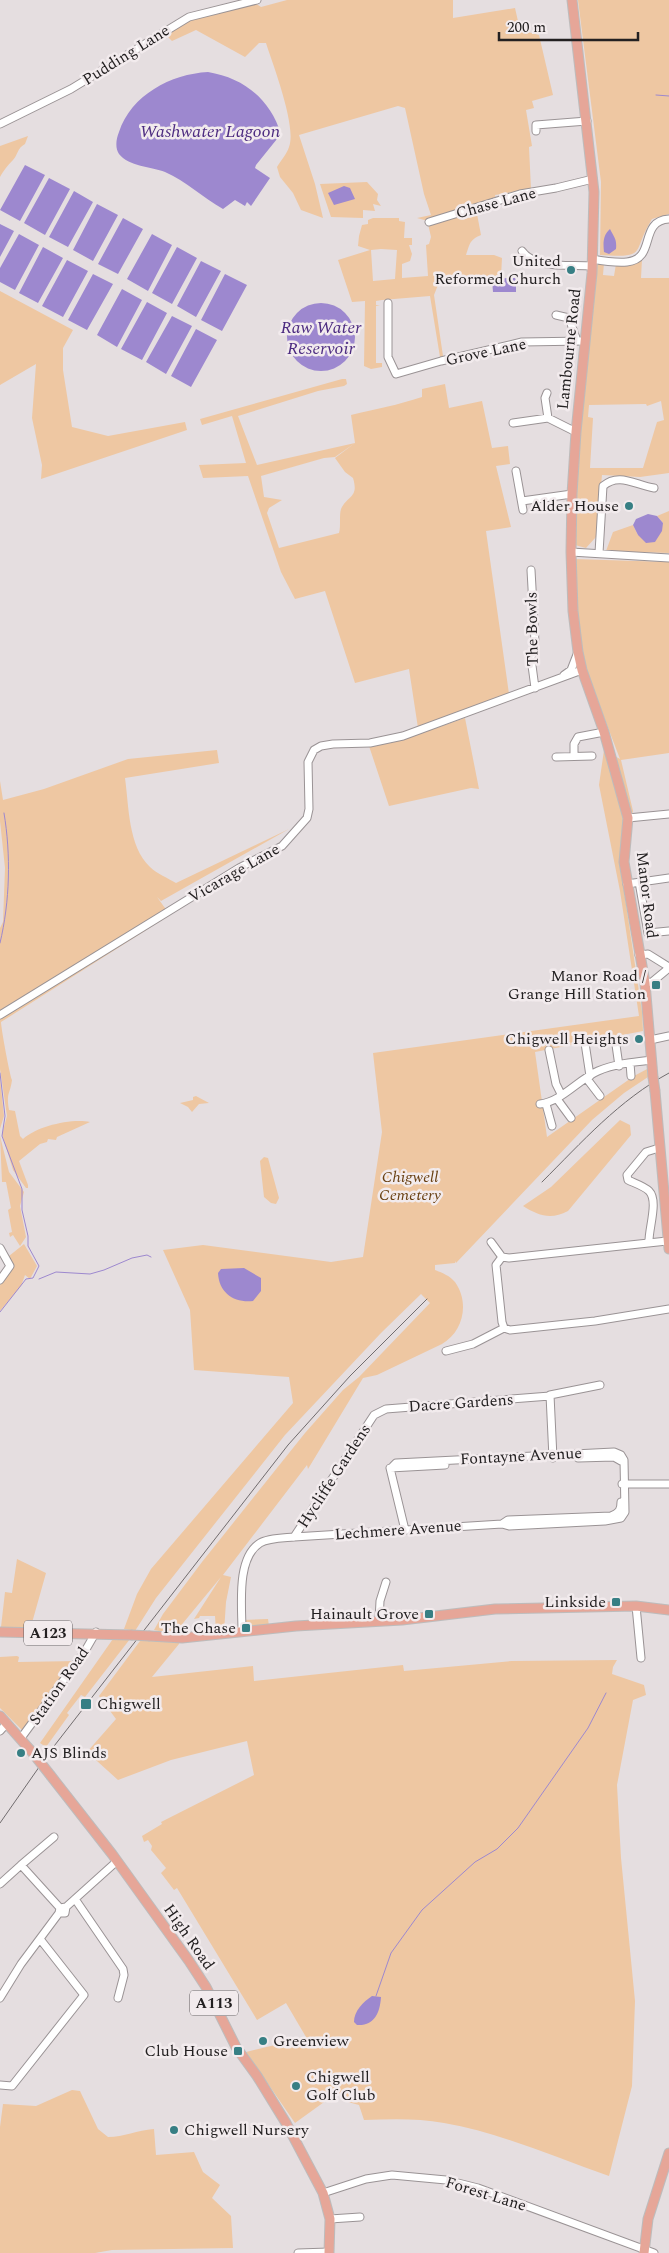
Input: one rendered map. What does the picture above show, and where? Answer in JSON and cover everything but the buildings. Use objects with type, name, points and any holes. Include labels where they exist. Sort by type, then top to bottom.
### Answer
[{"type":"main road","name":"Lambourne Road","points":[[572,0],[594,179],[592,263],[581,341],[572,494],[573,611],[582,670]]},
{"type":"main road","name":"Manor Road","points":[[582,670],[604,732],[628,818],[624,862],[645,983],[659,1148],[665,1159],[668,1245]]},
{"type":"main road","name":"A123","points":[[0,1632],[96,1632],[182,1638],[495,1609],[636,1606],[669,1610]]},
{"type":"main road","name":"High Road","points":[[2,1726],[21,1738],[52,1776],[206,1987],[233,2042],[286,2123],[323,2193],[330,2218],[329,2252]]},
{"type":"main road","points":[[644,2251],[648,2219],[669,2153]]},
{"type":"street","name":"Pudding Lane","points":[[0,124],[71,89],[189,17],[257,0]]},
{"type":"street","points":[[536,131],[536,125],[587,121]]},
{"type":"street","name":"Chase Lane","points":[[429,222],[520,194],[594,179]]},
{"type":"street","points":[[522,251],[527,258],[536,262],[628,262],[638,258],[644,251],[654,224],[661,219],[669,219]]},
{"type":"street","name":"Grove Lane","points":[[388,303],[387,331],[390,347],[388,357],[396,374],[441,361],[522,342],[581,341]]},
{"type":"street","points":[[556,315],[569,318],[581,341]]},
{"type":"street","points":[[547,393],[545,398],[548,418]]},
{"type":"street","points":[[513,423],[548,418],[576,432]]},
{"type":"street","points":[[516,471],[523,510]]},
{"type":"street","points":[[599,553],[603,486],[611,479],[623,478],[639,486],[654,488]]},
{"type":"street","points":[[522,501],[572,494]]},
{"type":"street","points":[[571,552],[669,558]]},
{"type":"street","name":"The Bowls","points":[[531,570],[535,642],[531,658],[535,688]]},
{"type":"street","points":[[562,677],[570,670],[578,652]]},
{"type":"street","name":"Vicarage Lane","points":[[0,1015],[239,868],[282,846],[307,817],[308,762],[314,750],[321,746],[333,744],[370,743],[403,736],[582,670]]},
{"type":"street","points":[[574,756],[574,744],[578,738],[604,732]]},
{"type":"street","points":[[556,756],[592,756]]},
{"type":"street","points":[[628,818],[669,814]]},
{"type":"street","points":[[627,884],[669,878]]},
{"type":"street","points":[[639,882],[648,932],[669,931]]},
{"type":"street","points":[[639,955],[648,954],[669,967],[652,982],[645,983]]},
{"type":"street","points":[[650,1040],[669,1036]]},
{"type":"street","points":[[585,1043],[588,1077],[600,1096]]},
{"type":"street","points":[[616,1045],[619,1066]]},
{"type":"street","points":[[549,1050],[559,1096],[571,1118]]},
{"type":"street","points":[[552,1126],[543,1104],[559,1096],[597,1071],[652,1060]]},
{"type":"street","points":[[630,1063],[631,1076]]},
{"type":"street","points":[[649,1243],[649,1230],[653,1216],[652,1195],[649,1190],[628,1180],[627,1175],[646,1152],[659,1148]]},
{"type":"street","points":[[491,1242],[502,1257],[509,1258],[649,1243],[668,1245]]},
{"type":"street","points":[[0,1248],[10,1266],[0,1280]]},
{"type":"street","points":[[502,1257],[496,1265],[504,1328]]},
{"type":"street","points":[[446,1351],[473,1344],[504,1328],[510,1330],[596,1321],[669,1309]]},
{"type":"street","name":"Dacre Gardens","points":[[374,1415],[386,1409],[550,1396],[600,1385]]},
{"type":"street","points":[[550,1396],[553,1457]]},
{"type":"street","name":"Hycliffe Gardens","points":[[294,1537],[374,1415]]},
{"type":"street","name":"Fontayne Avenue","points":[[405,1530],[390,1468],[395,1466],[614,1452],[621,1455],[624,1460],[623,1484]]},
{"type":"street","points":[[623,1484],[669,1484]]},
{"type":"street","name":"Lechmere Avenue","points":[[294,1537],[502,1524],[508,1520],[557,1521],[621,1518],[625,1512],[623,1484]]},
{"type":"street","points":[[242,1631],[242,1598],[246,1559],[261,1542],[294,1537]]},
{"type":"street","points":[[379,1621],[380,1601],[386,1582]]},
{"type":"street","points":[[636,1606],[641,1658]]},
{"type":"street","name":"Station Road","points":[[21,1738],[85,1651],[96,1632]]},
{"type":"street","points":[[0,1884],[54,1836]]},
{"type":"street","points":[[0,1998],[62,1909],[116,1862]]},
{"type":"street","points":[[21,1865],[62,1909]]},
{"type":"street","points":[[75,1899],[122,1969],[124,1975],[118,1998]]},
{"type":"street","points":[[0,2085],[12,2086],[84,1995],[40,1939]]},
{"type":"street","name":"Forest Lane","points":[[323,2193],[366,2179],[392,2175],[446,2180],[478,2188],[644,2251],[654,2253]]},
{"type":"street","points":[[330,2218],[360,2217]]},
{"type":"street","points":[[298,2253],[329,2252]]},
{"type":"green space","points":[[287,0],[453,0],[453,18],[515,8],[520,30],[539,35],[553,95],[532,101],[534,108],[526,110],[532,146],[529,147],[531,189],[495,195],[496,200],[428,221],[417,218],[431,215],[424,194],[405,108],[398,106],[299,135],[315,184],[323,218],[301,210],[293,193],[280,177],[277,167],[289,147],[291,138],[290,125],[266,43],[259,43],[245,57],[196,30],[172,41],[165,34],[191,20],[255,3],[261,7]]},
{"type":"green space","points":[[578,0],[669,0],[669,214],[652,219],[639,246],[632,254],[600,255],[601,182]]},
{"type":"green space","points":[[28,136],[25,144],[20,147],[15,158],[0,177],[0,146]]},
{"type":"green space","points":[[367,182],[378,194],[377,200],[381,206],[373,204],[375,211],[363,210],[363,218],[331,217],[320,184]]},
{"type":"green space","points":[[496,203],[496,207],[477,214],[481,235],[469,245],[466,255],[494,255],[502,258],[501,277],[438,285],[434,295],[443,356],[440,357],[430,296],[376,301],[376,305],[380,306],[376,306],[376,363],[382,363],[382,367],[371,369],[364,366],[365,301],[352,302],[338,260],[370,250],[358,246],[362,225],[368,224],[368,220],[373,218],[399,218],[399,221],[405,222],[404,238],[412,238],[412,245],[409,245],[412,254],[410,261],[402,264],[402,278],[428,276],[426,245],[429,244],[431,237],[428,224]],"holes":[[[371,250],[397,250],[395,279],[373,281]]]},
{"type":"green space","points":[[642,259],[641,278],[669,278],[669,473],[640,477],[602,475],[596,537],[586,548],[575,545],[575,510],[584,368],[597,263],[604,263],[603,275],[614,276],[616,264],[629,265]],"holes":[[[661,401],[664,420],[657,422],[643,468],[590,468],[593,418],[588,417],[589,405],[646,404],[647,406]]]},
{"type":"green space","points":[[0,291],[73,330],[63,348],[63,370],[72,427],[108,436],[185,422],[187,430],[41,479],[42,465],[32,418],[36,364],[0,385]]},
{"type":"green space","points":[[346,379],[347,384],[344,386],[318,391],[238,416],[257,465],[355,443],[351,415],[422,397],[422,389],[445,384],[449,408],[482,401],[492,448],[508,446],[510,464],[496,466],[511,527],[486,531],[509,694],[418,728],[409,669],[355,683],[325,591],[295,599],[281,572],[248,476],[203,478],[199,465],[246,463],[232,416],[202,425],[200,419]],"holes":[[[355,443],[335,458],[345,472],[353,478],[355,489],[352,496],[341,509],[339,533],[279,548],[267,513],[269,508],[282,500],[264,497],[261,476],[324,458],[335,457]]]},
{"type":"green space","points":[[669,511],[669,553],[606,551],[613,532],[633,525],[638,535],[663,523],[657,516]]},
{"type":"green space","name":"Chigwell Cemetery","points":[[573,559],[669,562],[669,753],[621,760],[633,811],[623,852],[625,883],[623,884],[642,1012],[643,1031],[535,1052],[547,1137],[634,1076],[649,1068],[648,1077],[624,1093],[592,1120],[456,1263],[455,1261],[455,1263],[435,1265],[435,1270],[451,1278],[460,1290],[463,1308],[459,1325],[455,1332],[442,1344],[377,1375],[363,1378],[308,1469],[307,1465],[223,1575],[231,1577],[226,1602],[224,1632],[216,1632],[215,1616],[200,1616],[194,1619],[221,1577],[174,1634],[154,1630],[163,1614],[202,1562],[305,1433],[343,1390],[359,1377],[430,1303],[421,1294],[381,1333],[285,1435],[156,1598],[135,1631],[124,1629],[137,1594],[151,1569],[293,1403],[289,1377],[194,1370],[190,1310],[163,1250],[203,1245],[331,1262],[363,1257],[382,1132],[373,1053],[639,1016],[620,891],[599,785],[604,750],[620,759],[586,670],[581,648]]},
{"type":"green space","points":[[465,718],[479,789],[471,788],[389,806],[369,746],[404,739]]},
{"type":"green space","points":[[217,750],[219,763],[125,778],[133,837],[137,848],[150,867],[176,883],[289,829],[161,901],[157,897],[170,915],[1,1022],[12,1080],[8,1097],[9,1110],[15,1111],[20,1136],[23,1139],[37,1130],[65,1122],[90,1122],[57,1137],[56,1140],[48,1139],[47,1142],[40,1144],[19,1161],[28,1185],[28,1188],[26,1188],[13,1170],[2,1134],[7,1116],[0,1069],[0,928],[3,922],[5,868],[0,821],[0,781],[3,800],[44,789],[128,759]]},
{"type":"green space","points":[[0,1078],[4,1116],[0,1129]]},
{"type":"green space","points":[[196,1096],[209,1103],[199,1104],[192,1112],[188,1107],[180,1103],[193,1100],[193,1097]]},
{"type":"green space","points":[[620,1120],[630,1125],[631,1135],[568,1211],[562,1214],[545,1216],[523,1206],[551,1187]]},
{"type":"green space","points":[[0,1136],[9,1172],[24,1192],[20,1206],[26,1237],[20,1246],[13,1235],[10,1237],[9,1233],[12,1232],[8,1210],[11,1208],[6,1182],[2,1182]]},
{"type":"green space","points":[[264,1157],[268,1158],[279,1198],[276,1204],[271,1203],[264,1197],[260,1161]]},
{"type":"green space","points":[[24,1244],[37,1266],[30,1279],[25,1275],[21,1286],[0,1311],[0,1286],[10,1270],[11,1262],[9,1256]]},
{"type":"green space","points":[[17,1559],[46,1573],[30,1630],[1,1627],[5,1592],[12,1593]]},
{"type":"green space","points":[[268,1619],[269,1626],[243,1629],[243,1620]]},
{"type":"green space","points":[[115,1636],[130,1639],[85,1697],[81,1695],[67,1713],[69,1715],[46,1747],[40,1743]]},
{"type":"green space","name":"Chigwell Golf Club","points":[[180,1640],[179,1644],[152,1677],[253,1666],[254,1681],[403,1665],[404,1671],[512,1661],[617,1660],[612,1674],[644,1685],[646,1695],[633,1700],[617,1785],[621,1858],[635,2001],[632,2086],[609,2176],[528,2146],[465,2127],[424,2120],[364,2120],[359,2105],[348,2102],[338,2092],[295,2123],[246,2052],[292,2041],[293,2043],[306,2037],[286,2003],[257,2020],[177,1888],[174,1890],[161,1873],[166,1868],[151,1850],[152,1846],[148,1840],[144,1842],[142,1836],[162,1824],[161,1822],[254,1775],[247,1741],[171,1760],[118,1780],[87,1752],[116,1719],[99,1696],[140,1641]]},
{"type":"green space","points":[[0,1657],[19,1657],[18,1662],[78,1661],[25,1733],[0,1708]]},
{"type":"green space","points":[[72,2090],[80,2091],[98,2129],[108,2137],[154,2129],[156,2155],[194,2152],[203,2172],[220,2185],[212,2198],[231,2216],[233,2248],[112,2250],[95,2253],[0,2253],[0,2127],[3,2104],[36,2106]]},
{"type":"water","name":"Washwater Lagoon","points":[[208,72],[233,79],[254,92],[270,110],[281,134],[256,165],[255,168],[270,178],[251,206],[247,202],[245,206],[235,200],[223,209],[173,176],[128,161],[119,154],[117,149],[117,138],[125,119],[143,97],[154,89],[180,77]]},
{"type":"water","points":[[25,165],[45,175],[20,221],[0,210]]},
{"type":"water","points":[[49,178],[70,189],[45,235],[24,223]]},
{"type":"water","points":[[344,186],[350,188],[355,199],[334,205],[328,193]]},
{"type":"water","points":[[74,191],[93,202],[68,247],[49,237]]},
{"type":"water","points":[[97,204],[118,215],[93,261],[73,250]]},
{"type":"water","points":[[123,218],[143,229],[118,274],[98,264]]},
{"type":"water","points":[[0,224],[14,231],[0,257]]},
{"type":"water","points":[[610,229],[615,238],[616,249],[609,254],[604,252],[604,242],[606,234]]},
{"type":"water","points":[[19,234],[39,245],[15,290],[0,282],[0,268]]},
{"type":"water","points":[[152,234],[172,245],[148,291],[127,279]]},
{"type":"water","points":[[43,247],[63,258],[38,303],[19,293]]},
{"type":"water","points":[[177,247],[197,258],[172,304],[152,293]]},
{"type":"water","points":[[67,260],[88,271],[63,317],[42,306]]},
{"type":"water","points":[[201,261],[221,271],[196,317],[177,306]]},
{"type":"water","points":[[93,274],[113,284],[87,330],[68,320]]},
{"type":"water","points":[[225,274],[247,285],[222,331],[201,320]]},
{"type":"water","points":[[516,278],[516,292],[493,292],[492,280]]},
{"type":"water","points":[[122,289],[142,300],[117,347],[97,335]]},
{"type":"water","points":[[147,302],[167,313],[142,360],[121,349]]},
{"type":"water","name":"Raw Water Reservoir","points":[[321,303],[334,306],[345,313],[352,324],[355,337],[352,350],[345,361],[334,368],[321,371],[308,368],[297,361],[290,350],[287,337],[290,324],[297,313],[308,306]]},
{"type":"water","points":[[172,316],[192,326],[166,374],[146,362]]},
{"type":"water","points":[[196,329],[217,340],[191,387],[171,376]]},
{"type":"water","points":[[648,514],[657,516],[663,523],[662,531],[655,542],[646,543],[638,535],[633,525],[636,519]]},
{"type":"water","points":[[244,1268],[261,1278],[261,1291],[253,1301],[240,1300],[229,1295],[221,1286],[219,1280],[218,1273],[221,1269]]},
{"type":"water","points":[[372,1996],[381,1997],[378,2013],[372,2021],[363,2025],[357,2025],[354,2022],[354,2018],[357,2011]]},
{"type":"waterway","points":[[656,95],[669,96]]},
{"type":"waterway","points":[[0,943],[8,894],[8,845],[4,813]]},
{"type":"waterway","points":[[0,1073],[5,1116],[2,1136],[22,1189],[22,1210],[28,1236],[28,1246],[39,1266],[33,1278],[26,1279],[0,1312]]},
{"type":"waterway","points":[[39,1279],[56,1272],[90,1274],[132,1258],[147,1255],[151,1257]]},
{"type":"waterway","points":[[376,1996],[391,1953],[422,1910],[475,1862],[497,1849],[518,1828],[588,1728],[606,1693]]},
{"type":"railway","points":[[542,1182],[617,1109],[669,1073]]},
{"type":"railway","points":[[0,1823],[51,1750],[288,1445],[350,1376],[427,1299]]},
{"type":"place","name":"United Reformed Church","points":[[571,270]]},
{"type":"place","name":"Alder House","points":[[629,506]]},
{"type":"place","name":"Manor Road / Grange Hill Station","points":[[656,985]]},
{"type":"place","name":"Chigwell Heights","points":[[639,1039]]},
{"type":"place","name":"Linkside","points":[[616,1602]]},
{"type":"place","name":"Hainault Grove","points":[[429,1614]]},
{"type":"place","name":"The Chase","points":[[246,1628]]},
{"type":"place","name":"Chigwell","points":[[86,1704]]},
{"type":"place","name":"AJS Blinds","points":[[21,1753]]},
{"type":"place","name":"Greenview","points":[[263,2041]]},
{"type":"place","name":"Club House","points":[[238,2051]]},
{"type":"place","name":"Chigwell Golf Club","points":[[296,2086]]},
{"type":"place","name":"Chigwell Nursery","points":[[174,2130]]}]
